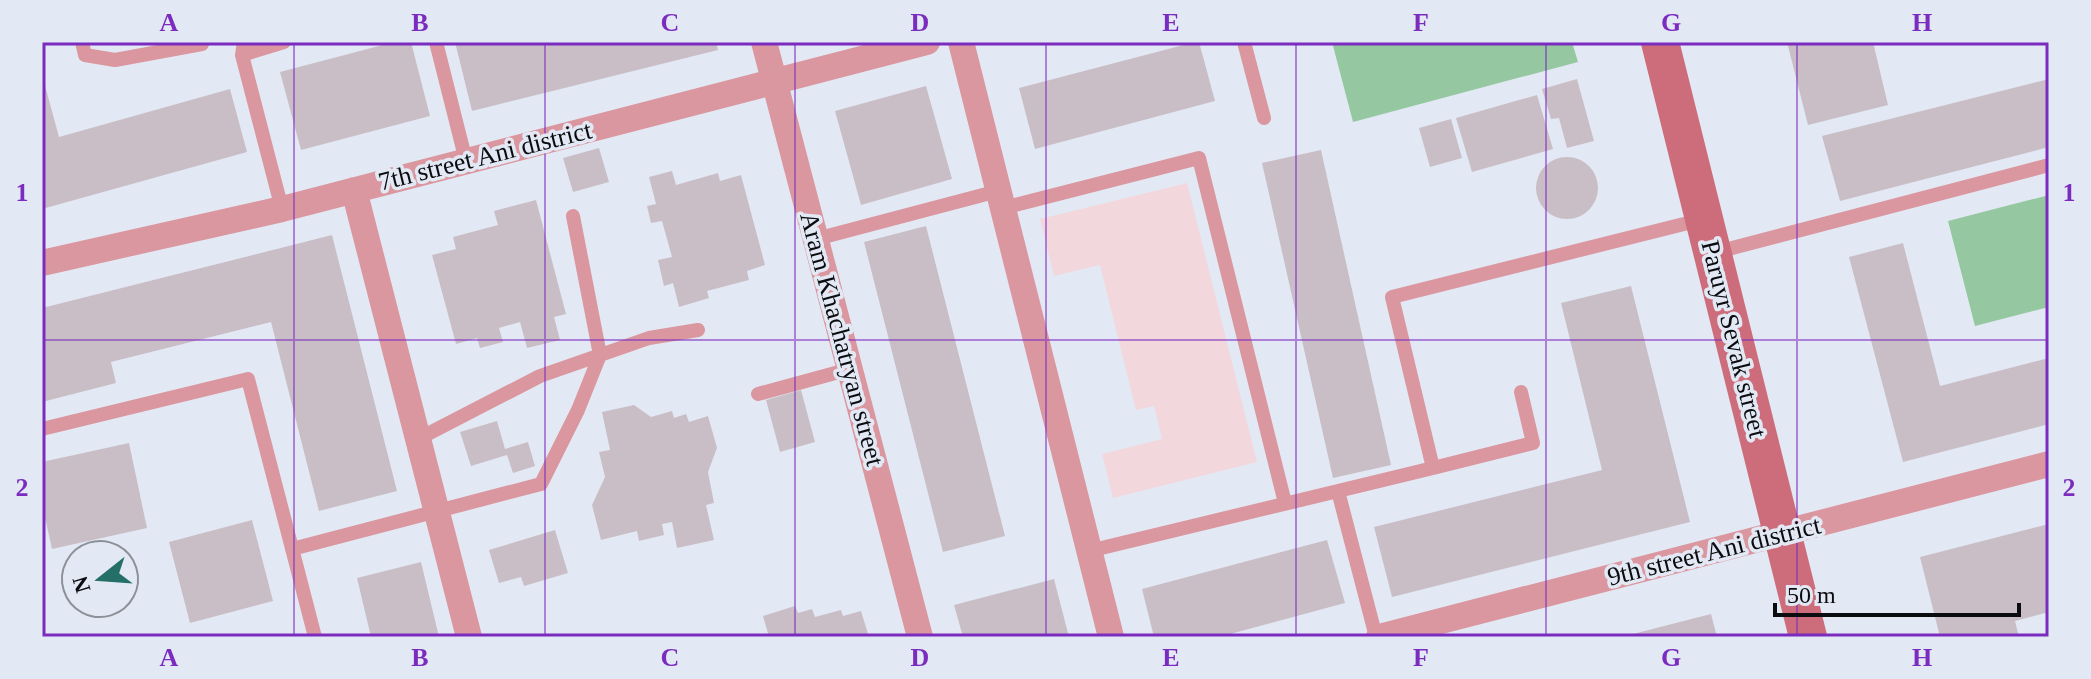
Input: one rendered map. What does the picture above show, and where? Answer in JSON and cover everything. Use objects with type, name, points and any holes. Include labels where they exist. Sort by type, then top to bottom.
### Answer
[{"type":"street","name":"Aram Khachatryan street","points":[[764,42],[920,637]]},
{"type":"street","name":"7th street Ani district","points":[[42,263],[282,209],[927,42]]},
{"type":"street","points":[[961,42],[1111,637]]},
{"type":"street","name":"Paruyr Sevak street","points":[[1660,42],[1808,637]]},
{"type":"street","points":[[354,190],[469,637]]},
{"type":"street","name":"9th street Ani district","points":[[1378,637],[2049,464]]},
{"type":"lane","points":[[82,42],[85,55],[115,60],[202,44]]},
{"type":"lane","points":[[282,209],[243,48],[284,42]]},
{"type":"lane","points":[[436,42],[466,161]]},
{"type":"lane","points":[[1244,42],[1264,118]]},
{"type":"lane","points":[[816,239],[1199,158],[1285,503]]},
{"type":"lane","points":[[1433,468],[1392,297],[1708,236],[2049,165]]},
{"type":"lane","points":[[292,549],[541,484],[578,410],[600,355],[573,216]]},
{"type":"lane","points":[[418,439],[540,376],[649,338],[698,330]]},
{"type":"lane","points":[[758,394],[850,369]]},
{"type":"lane","points":[[42,429],[248,379],[315,637]]},
{"type":"lane","points":[[1089,551],[1533,443],[1521,392]]},
{"type":"lane","points":[[1338,491],[1378,637]]},
{"type":"shaded area","points":[[1187,183],[1257,462],[1113,498],[1102,454],[1162,439],[1154,406],[1136,410],[1100,265],[1054,276],[1040,219]]},
{"type":"green space","points":[[1332,42],[1572,42],[1578,62],[1353,122]]},
{"type":"green space","points":[[2049,195],[2049,307],[1975,326],[1948,221]]},
{"type":"building","points":[[394,42],[411,42],[430,116],[301,150],[280,72]]},
{"type":"building","points":[[455,42],[716,42],[718,50],[472,111]]},
{"type":"building","points":[[1199,42],[1215,101],[1035,149],[1019,88]]},
{"type":"building","points":[[1787,42],[1873,42],[1888,105],[1808,125]]},
{"type":"building","points":[[43,78],[59,137],[230,89],[247,152],[42,209]]},
{"type":"building","points":[[1577,79],[1594,141],[1567,148],[1559,118],[1551,119],[1542,89]]},
{"type":"building","points":[[2049,79],[2049,147],[1840,201],[1822,136]]},
{"type":"building","points":[[926,86],[952,179],[861,205],[835,111]]},
{"type":"building","points":[[1537,95],[1553,149],[1472,172],[1456,118]]},
{"type":"building","points":[[1451,119],[1462,158],[1430,167],[1419,128]]},
{"type":"building","points":[[599,148],[609,182],[573,192],[563,158]]},
{"type":"building","points":[[1321,150],[1391,465],[1333,478],[1262,163]]},
{"type":"building","points":[[1567,157],[1589,166],[1598,188],[1589,210],[1567,219],[1545,210],[1536,188],[1545,166]]},
{"type":"building","points":[[672,171],[676,185],[718,173],[720,181],[741,175],[765,265],[747,271],[749,280],[707,291],[709,298],[679,307],[673,283],[664,286],[658,260],[672,257],[662,221],[651,223],[647,206],[656,204],[649,177]]},
{"type":"building","points":[[536,200],[566,314],[554,317],[560,340],[527,348],[520,322],[499,328],[503,342],[480,348],[477,338],[456,344],[432,255],[456,249],[453,237],[498,225],[494,211]]},
{"type":"building","points":[[926,226],[1005,536],[943,552],[864,242]]},
{"type":"building","points":[[332,235],[397,491],[319,511],[271,322],[111,362],[116,383],[42,402],[42,308]]},
{"type":"building","points":[[1903,243],[1940,386],[2049,358],[2049,424],[1903,462],[1849,257]]},
{"type":"building","points":[[1631,286],[1690,522],[1392,597],[1374,527],[1602,470],[1561,303]]},
{"type":"building","points":[[801,390],[815,442],[780,452],[766,400]]},
{"type":"building","points":[[634,405],[651,417],[672,411],[674,418],[686,414],[689,422],[708,416],[717,448],[708,472],[714,503],[706,505],[714,540],[677,548],[672,522],[662,524],[664,535],[639,541],[637,531],[601,540],[592,505],[605,477],[599,452],[610,450],[602,412]]},
{"type":"building","points":[[497,421],[505,449],[528,442],[535,466],[513,473],[507,455],[471,466],[460,432]]},
{"type":"building","points":[[129,443],[147,528],[97,539],[60,539],[60,547],[52,549],[42,504],[42,462]]},
{"type":"building","points":[[252,520],[273,601],[190,623],[169,542]]},
{"type":"building","points":[[2049,524],[2049,612],[2015,621],[2019,637],[1940,637],[1920,557]]},
{"type":"building","points":[[555,530],[568,573],[524,586],[521,577],[499,583],[489,550]]},
{"type":"building","points":[[1327,540],[1345,603],[1219,637],[1154,637],[1142,589]]},
{"type":"building","points":[[421,562],[439,637],[371,637],[357,578]]},
{"type":"building","points":[[1054,579],[1069,637],[963,637],[954,605]]},
{"type":"building","points":[[795,606],[798,613],[812,609],[815,617],[841,610],[843,616],[861,611],[869,637],[769,637],[763,616]]},
{"type":"building","points":[[1711,614],[1717,637],[1625,637],[1625,636]]}]
